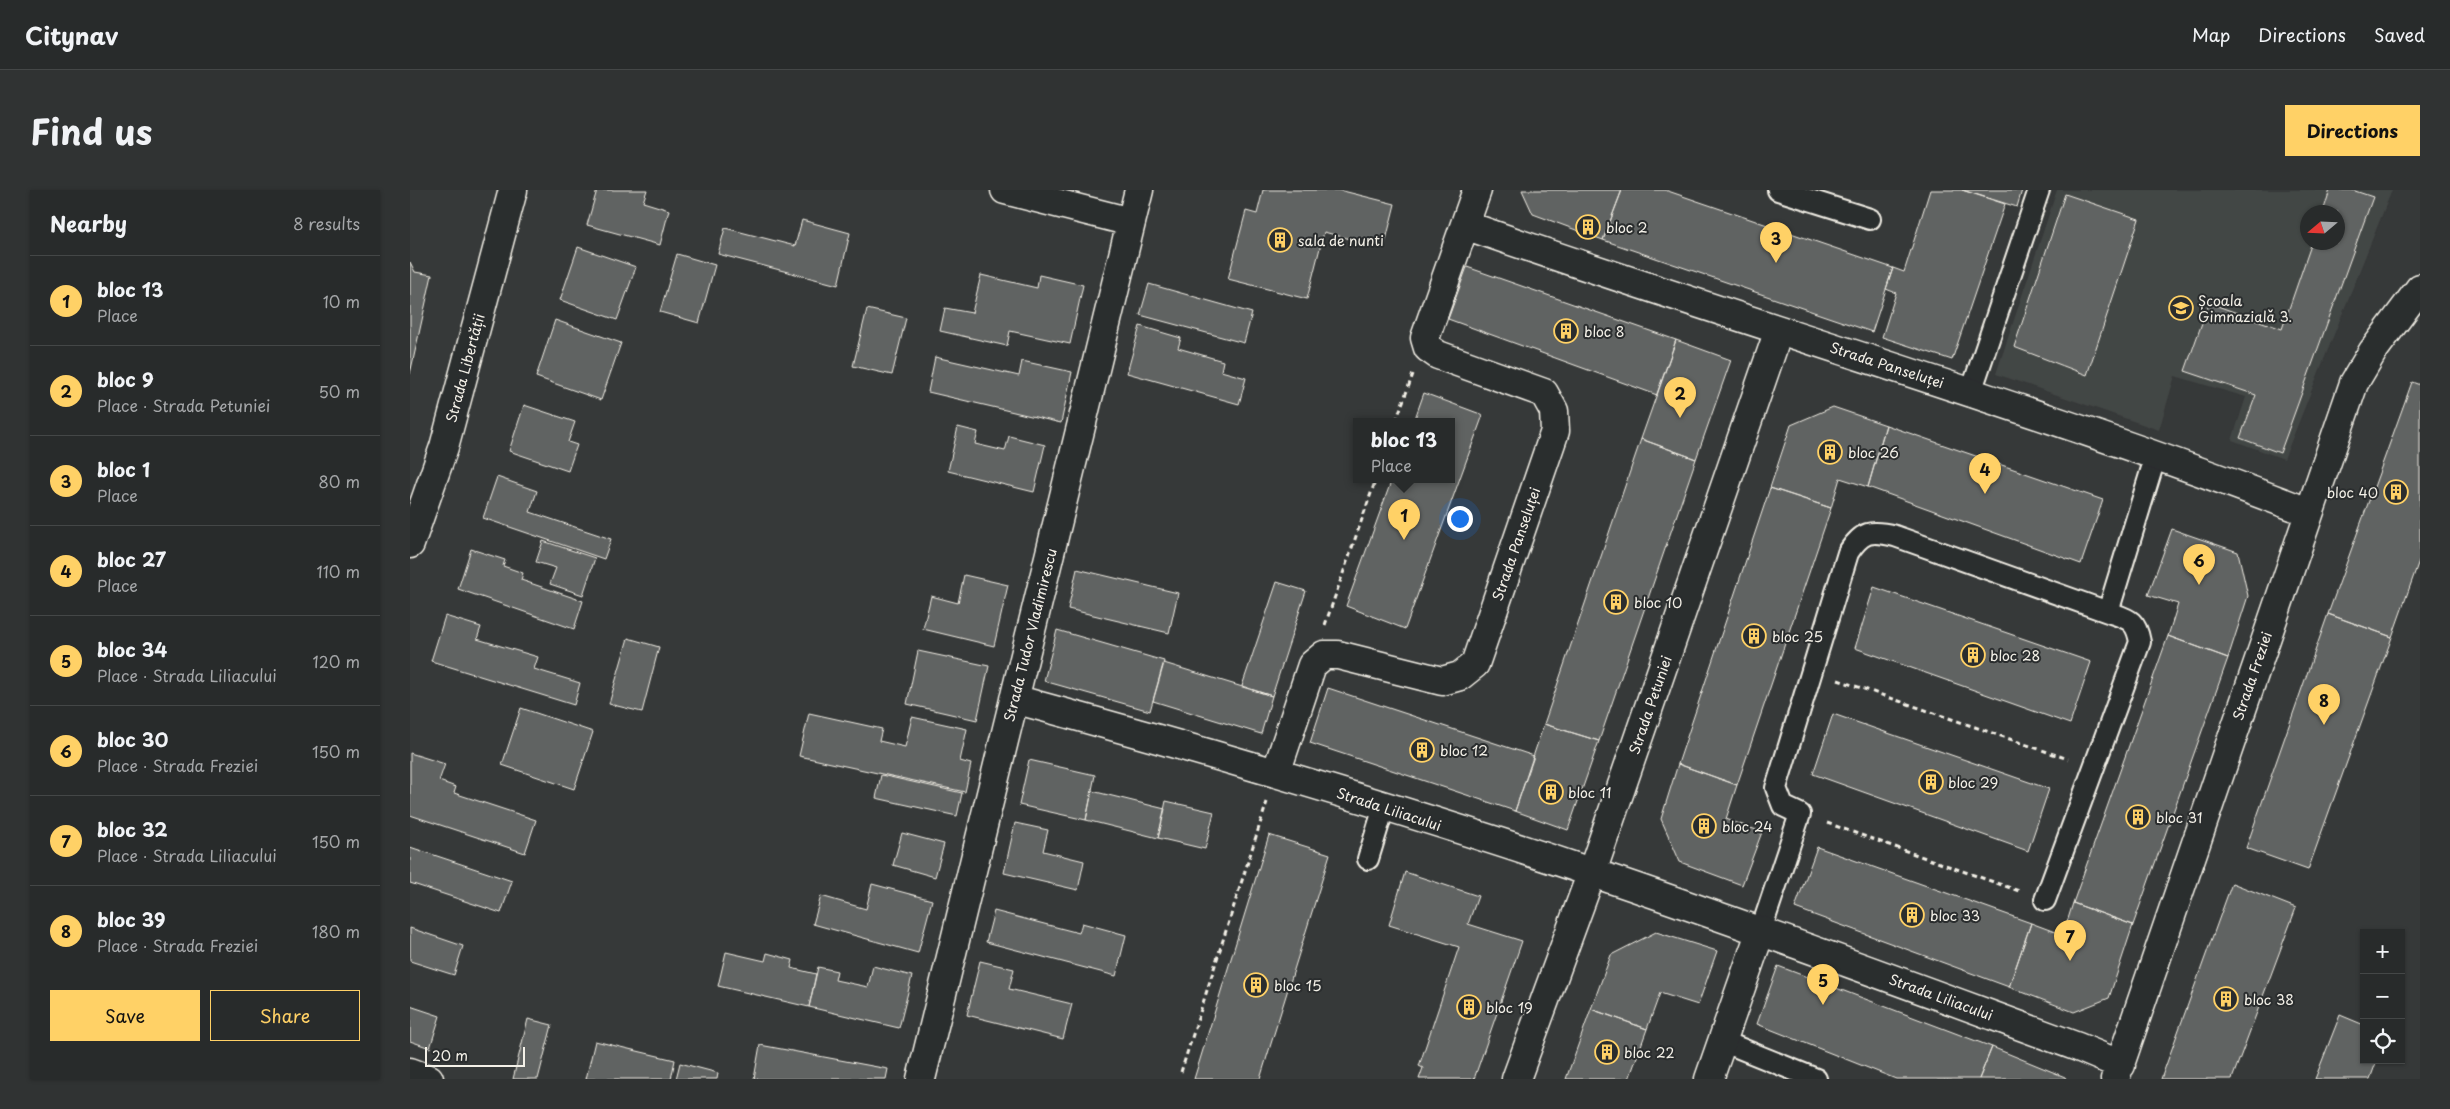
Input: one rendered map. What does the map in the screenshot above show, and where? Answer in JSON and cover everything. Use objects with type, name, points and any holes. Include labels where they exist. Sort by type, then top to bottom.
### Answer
[{"type":"street","name":"Strada Libertății","points":[[410,544],[444,447],[513,190]]},
{"type":"street","points":[[1004,190],[1131,222]]},
{"type":"street","name":"Strada Tudor Vladimirescu","points":[[920,1079],[1138,190]]},
{"type":"street","points":[[1425,338],[1477,190]]},
{"type":"street","name":"Strada Panseluței","points":[[1465,225],[1971,392],[2156,455],[2308,512]]},
{"type":"street","name":"Strada Freziei","points":[[2118,1072],[2308,512],[2354,383],[2373,351],[2420,288]]},
{"type":"street","name":"Strada Petuniei","points":[[1516,1079],[1592,872],[1779,330]]},
{"type":"street","name":"Strada Panseluței","points":[[1312,664],[1324,655],[1338,655],[1442,681],[1460,676],[1475,664],[1555,431],[1554,411],[1544,393],[1438,355],[1428,348],[1425,338]]},
{"type":"street","points":[[1276,773],[1312,664]]},
{"type":"street","name":"Strada Liliacului","points":[[1014,699],[1276,773],[1592,872],[1761,930],[2118,1072]]},
{"type":"street","points":[[1709,1079],[1761,930]]},
{"type":"street","points":[[410,1072],[429,1079]]},
{"type":"lane","points":[[1778,190],[1870,219]]},
{"type":"lane","points":[[1971,392],[2039,190]]},
{"type":"lane","points":[[2108,612],[2156,455]]},
{"type":"lane","points":[[1761,930],[1800,814],[1783,806],[1776,788],[1848,553],[1858,538],[1876,531],[1895,536],[2130,620],[2137,627],[2140,642],[2045,900]]},
{"type":"lane","points":[[1368,858],[1384,807]]},
{"type":"lane","points":[[1722,1041],[1816,1079]]},
{"type":"path","points":[[1397,418],[1425,338]]},
{"type":"path","points":[[1312,664],[1375,483]]},
{"type":"path","points":[[1811,670],[2095,768]]},
{"type":"path","points":[[1181,1072],[1276,773]]},
{"type":"path","points":[[1800,814],[2045,900]]},
{"type":"shaded area","name":"Școala Gimnazială 3.","points":[[2057,190],[2392,190],[2284,459],[2232,440],[2246,397],[2175,376],[2159,430],[1996,374]]},
{"type":"building","points":[[597,190],[647,190],[643,202],[669,210],[660,245],[587,225]]},
{"type":"building","name":"sala de nunti","points":[[1263,190],[1339,190],[1395,204],[1384,248],[1324,232],[1307,299],[1228,279],[1246,211],[1257,214]]},
{"type":"building","name":"bloc 2","points":[[1522,190],[1622,190],[1603,240],[1533,214]]},
{"type":"building","points":[[1622,190],[1665,190],[1893,268],[1872,332],[1603,240]]},
{"type":"building","points":[[1930,190],[1962,190],[2005,204],[1952,360],[1882,337],[1896,293],[1886,289],[1893,268],[1904,272]]},
{"type":"building","points":[[1962,190],[2022,190],[2017,207]]},
{"type":"building","points":[[2330,190],[2352,190],[2373,197],[2280,453],[2240,438],[2256,395],[2185,371],[2209,303],[2282,329],[2309,250],[2345,250],[2345,205],[2325,205]]},
{"type":"building","points":[[2065,194],[2139,219],[2087,375],[2014,347]]},
{"type":"building","points":[[802,220],[850,233],[838,285],[718,254],[725,228],[795,246]]},
{"type":"building","points":[[578,247],[636,267],[617,320],[560,300]]},
{"type":"building","points":[[677,254],[715,265],[699,323],[660,312]]},
{"type":"building","points":[[410,262],[415,272],[432,275],[410,374]]},
{"type":"building","name":"bloc 8","points":[[1467,267],[1676,340],[1657,395],[1448,319]]},
{"type":"building","points":[[981,275],[1037,288],[1039,275],[1083,285],[1070,344],[1010,331],[1007,346],[940,331],[945,308],[972,313]]},
{"type":"building","points":[[1149,284],[1252,313],[1244,343],[1140,315]]},
{"type":"building","points":[[867,309],[906,318],[892,375],[853,366]]},
{"type":"building","points":[[555,320],[621,343],[601,400],[536,377]]},
{"type":"building","points":[[1140,326],[1181,338],[1178,348],[1223,361],[1221,371],[1246,378],[1239,404],[1127,373]]},
{"type":"building","points":[[1676,340],[1731,360],[1696,459],[1641,439]]},
{"type":"building","points":[[935,357],[1019,376],[1022,361],[1072,372],[1061,423],[928,392]]},
{"type":"building","name":"bloc 40","points":[[2412,382],[2420,385],[2420,558],[2392,637],[2328,614]]},
{"type":"building","points":[[1424,393],[1483,415],[1405,629],[1346,606],[1391,483],[1455,483],[1455,418],[1415,418]]},
{"type":"building","points":[[524,405],[575,422],[568,442],[577,445],[568,471],[509,451]]},
{"type":"building","name":"bloc 26","points":[[1833,407],[1886,425],[1868,487],[1840,478],[1831,508],[1770,488],[1791,425]]},
{"type":"building","points":[[1886,425],[2103,500],[2081,564],[1868,487]]},
{"type":"building","points":[[958,427],[978,432],[975,444],[1005,451],[1009,436],[1045,445],[1034,492],[948,471]]},
{"type":"building","name":"bloc 10","points":[[1641,439],[1696,459],[1599,741],[1544,724]]},
{"type":"building","points":[[497,477],[537,491],[530,512],[611,539],[604,559],[483,518]]},
{"type":"building","name":"bloc 25","points":[[1770,488],[1831,508],[1737,785],[1678,764]]},
{"type":"building","points":[[2172,529],[2238,552],[2248,596],[2228,658],[2168,636],[2178,604],[2148,595]]},
{"type":"building","points":[[543,541],[595,558],[583,595],[550,584],[556,568],[536,562]]},
{"type":"building","points":[[471,549],[505,560],[503,566],[523,573],[521,580],[583,601],[574,629],[458,589]]},
{"type":"building","points":[[1077,569],[1178,593],[1169,633],[1068,609]]},
{"type":"building","points":[[964,575],[1008,585],[994,646],[923,629],[931,596],[958,603]]},
{"type":"building","points":[[1277,582],[1306,591],[1272,696],[1242,686]]},
{"type":"building","name":"bloc 28","points":[[1874,587],[2091,662],[2070,724],[1855,648]]},
{"type":"building","points":[[2328,614],[2392,637],[2308,870],[2246,848]]},
{"type":"building","points":[[445,616],[481,627],[477,639],[538,657],[534,669],[580,683],[574,705],[431,661]]},
{"type":"building","points":[[1057,630],[1164,661],[1150,711],[1044,681]]},
{"type":"building","name":"bloc 31","points":[[2168,636],[2228,658],[2133,925],[2073,903]]},
{"type":"building","points":[[628,638],[659,647],[642,712],[609,704]]},
{"type":"building","points":[[918,651],[989,666],[977,720],[907,704]]},
{"type":"building","points":[[1164,663],[1272,696],[1261,734],[1153,701]]},
{"type":"building","name":"bloc 12","points":[[1328,688],[1534,756],[1515,811],[1310,743]]},
{"type":"building","points":[[521,708],[593,732],[574,789],[502,765]]},
{"type":"building","points":[[809,713],[882,729],[879,741],[905,747],[912,717],[967,729],[960,761],[971,764],[965,792],[799,756]]},
{"type":"building","name":"bloc 29","points":[[1833,714],[2049,789],[2028,851],[1813,774]]},
{"type":"building","name":"bloc 11","points":[[1544,724],[1599,741],[1568,830],[1515,811]]},
{"type":"building","points":[[410,753],[445,764],[439,781],[456,787],[454,793],[536,820],[525,853],[410,815]]},
{"type":"building","points":[[1029,760],[1095,775],[1086,820],[1019,805]]},
{"type":"building","name":"bloc 24","points":[[1678,764],[1737,785],[1726,819],[1762,832],[1742,885],[1680,862],[1661,819]]},
{"type":"building","points":[[881,775],[962,793],[957,816],[876,798]]},
{"type":"building","points":[[1092,791],[1165,809],[1158,838],[1086,820]]},
{"type":"building","points":[[1166,801],[1214,812],[1205,849],[1158,838]]},
{"type":"building","points":[[1015,823],[1048,830],[1043,851],[1084,861],[1078,890],[1004,873]]},
{"type":"building","points":[[902,833],[944,844],[935,877],[893,865]]},
{"type":"building","name":"bloc 15","points":[[1269,835],[1330,854],[1260,1079],[1194,1079]]},
{"type":"building","points":[[410,847],[512,881],[501,913],[410,883]]},
{"type":"building","name":"bloc 33","points":[[1817,847],[2031,923],[2009,987],[1795,908]]},
{"type":"building","name":"bloc 19","points":[[1405,872],[1478,896],[1468,924],[1522,941],[1474,1079],[1419,1079],[1423,1068],[1419,1066],[1459,947],[1389,925]]},
{"type":"building","name":"bloc 38","points":[[2232,883],[2296,908],[2232,1079],[2161,1079]]},
{"type":"building","points":[[872,884],[932,900],[918,953],[813,924],[821,896],[866,909]]},
{"type":"building","points":[[2073,903],[2133,925],[2109,998],[2074,1012],[2009,987],[2031,923],[2063,935]]},
{"type":"building","points":[[994,911],[1079,933],[1082,923],[1126,935],[1116,976],[986,942]]},
{"type":"building","points":[[410,928],[463,946],[454,975],[410,961]]},
{"type":"building","points":[[1656,932],[1717,951],[1698,1005],[1660,993],[1647,1029],[1591,1009],[1611,955]]},
{"type":"building","points":[[726,952],[765,961],[767,953],[793,960],[791,968],[816,974],[809,1007],[718,986]]},
{"type":"building","points":[[980,961],[1014,969],[1009,989],[1072,1004],[1063,1039],[967,1015]]},
{"type":"building","points":[[873,966],[912,976],[899,1028],[809,1007],[818,967],[837,971],[835,980],[868,987]]},
{"type":"building","points":[[1778,966],[1992,1047],[1979,1079],[1896,1079],[1757,1024]]},
{"type":"building","points":[[410,1006],[440,1016],[430,1048],[410,1041]]},
{"type":"building","name":"bloc 22","points":[[1591,1009],[1647,1029],[1629,1079],[1566,1079]]},
{"type":"building","points":[[2340,1015],[2360,1023],[2360,1064],[2376,1064],[2370,1079],[2315,1079]]},
{"type":"building","points":[[528,1019],[552,1025],[538,1079],[513,1079]]},
{"type":"building","points":[[595,1041],[675,1060],[671,1079],[586,1079]]},
{"type":"building","points":[[760,1045],[888,1069],[886,1079],[754,1079]]},
{"type":"building","points":[[1992,1047],[2065,1077],[2066,1079],[1979,1079]]},
{"type":"building","points":[[680,1063],[718,1073],[717,1079],[676,1079]]},
{"type":"place","name":"bloc 2","points":[[1588,227]]},
{"type":"place","name":"sala de nunti","points":[[1280,240]]},
{"type":"place","name":"bloc 1","points":[[1776,263]]},
{"type":"place","name":"Școala Gimnazială 3.","points":[[2181,308]]},
{"type":"place","name":"bloc 8","points":[[1566,331]]},
{"type":"place","name":"bloc 9","points":[[1680,418]]},
{"type":"place","name":"bloc 26","points":[[1830,452]]},
{"type":"place","name":"bloc 40","points":[[2396,492]]},
{"type":"place","name":"bloc 27","points":[[1985,494]]},
{"type":"place","name":"bloc 13","points":[[1404,540]]},
{"type":"place","name":"bloc 30","points":[[2199,585]]},
{"type":"place","name":"bloc 10","points":[[1616,602]]},
{"type":"place","name":"bloc 25","points":[[1754,636]]},
{"type":"place","name":"bloc 28","points":[[1973,655]]},
{"type":"place","name":"bloc 39","points":[[2324,725]]},
{"type":"place","name":"bloc 12","points":[[1422,750]]},
{"type":"place","name":"bloc 29","points":[[1931,782]]},
{"type":"place","name":"bloc 11","points":[[1551,792]]},
{"type":"place","name":"bloc 31","points":[[2138,817]]},
{"type":"place","name":"bloc 24","points":[[1704,826]]},
{"type":"place","name":"bloc 33","points":[[1912,915]]},
{"type":"place","name":"bloc 32","points":[[2070,961]]},
{"type":"place","name":"bloc 15","points":[[1256,985]]},
{"type":"place","name":"bloc 38","points":[[2226,999]]},
{"type":"place","name":"bloc 34","points":[[1823,1005]]},
{"type":"place","name":"bloc 19","points":[[1469,1007]]},
{"type":"place","name":"bloc 22","points":[[1607,1052]]}]
